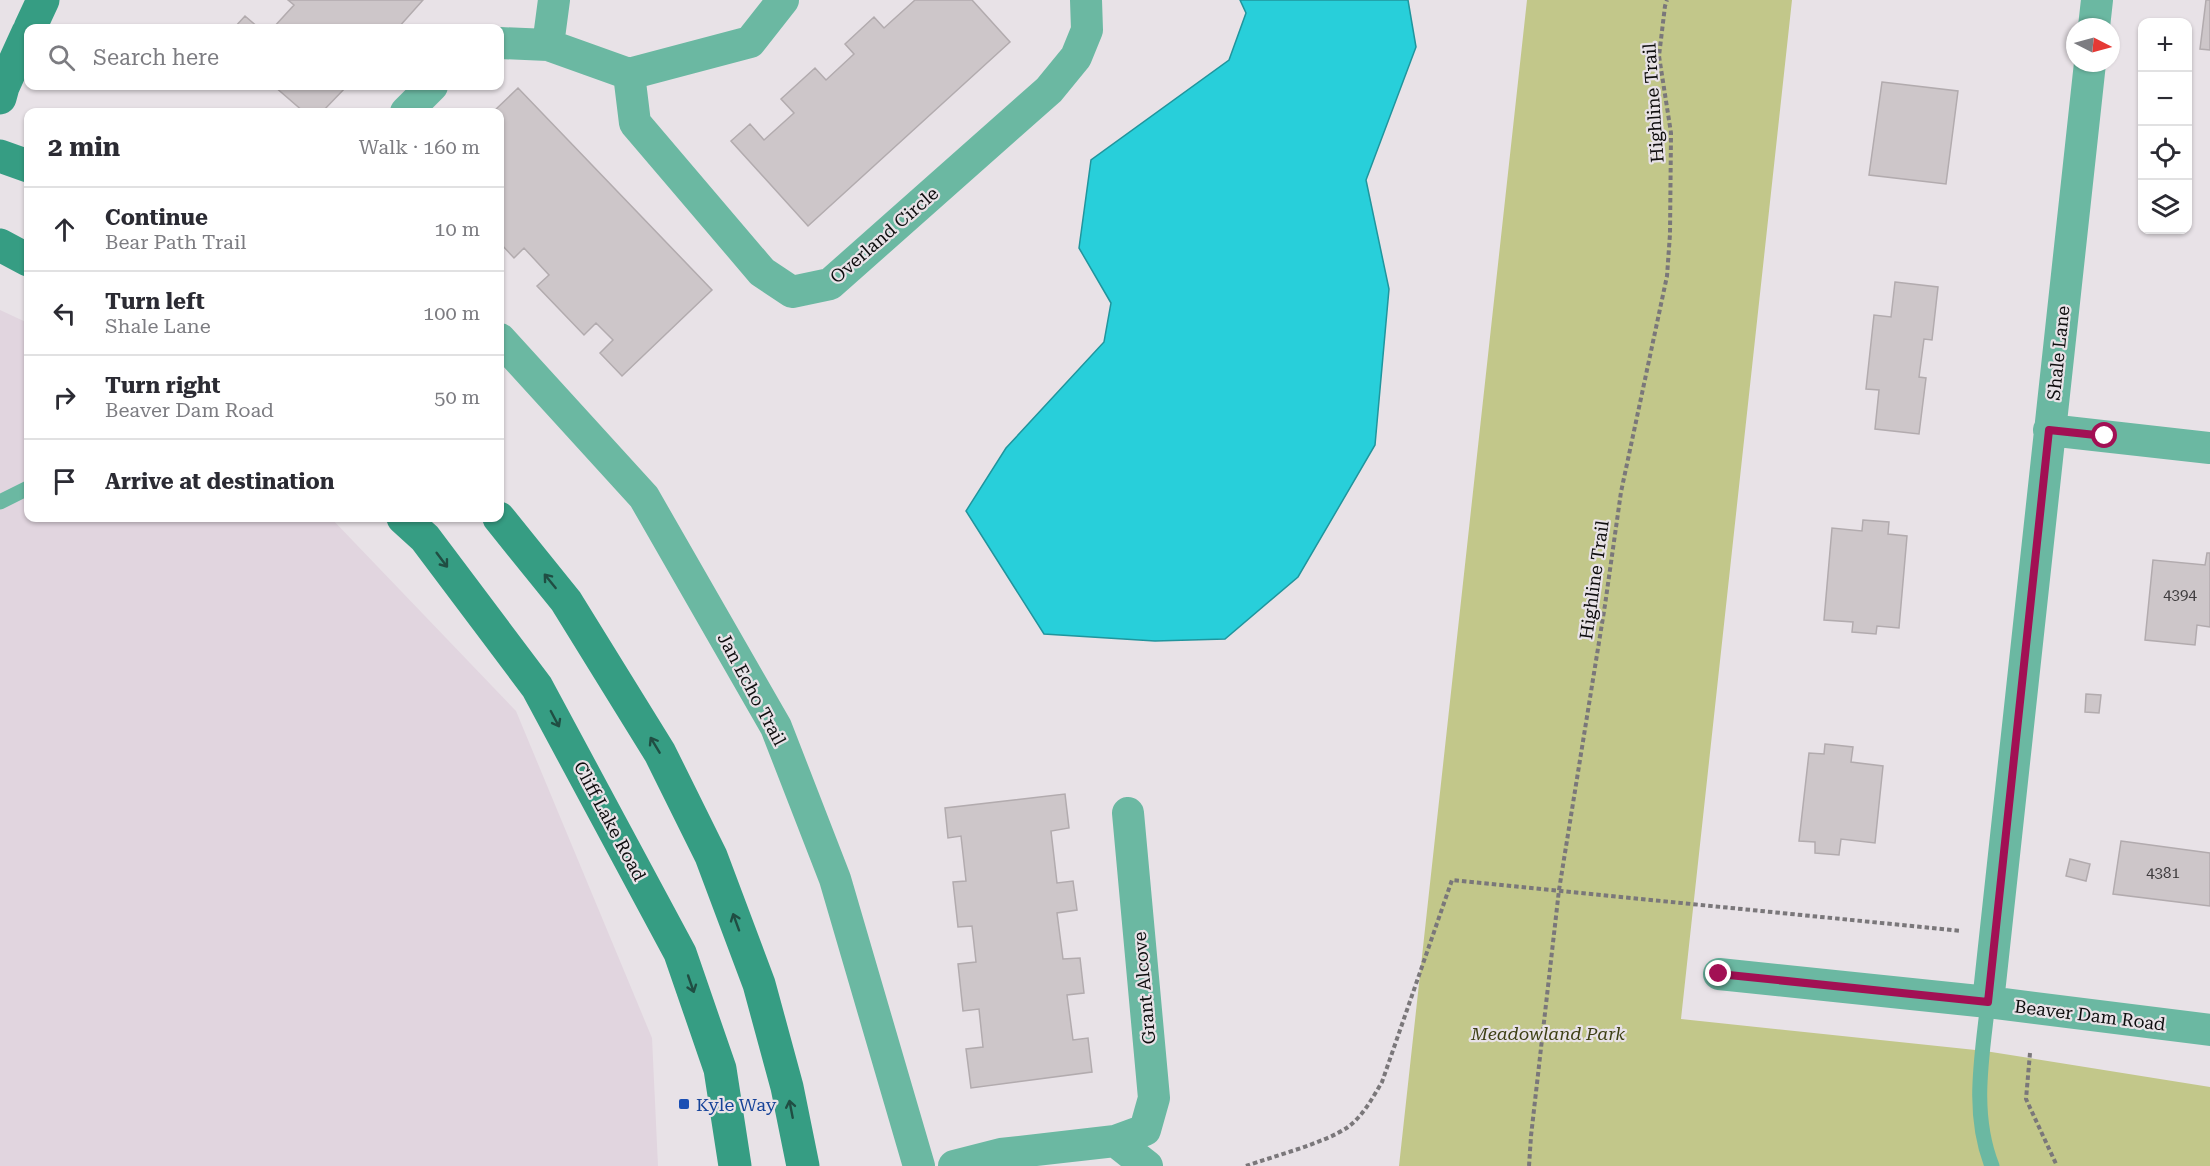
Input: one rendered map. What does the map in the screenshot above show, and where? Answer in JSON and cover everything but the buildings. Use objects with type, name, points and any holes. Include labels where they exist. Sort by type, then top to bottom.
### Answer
[{"type":"street","points":[[32,24],[43,0]]},
{"type":"street","points":[[548,45],[554,0]]},
{"type":"street","points":[[504,43],[548,45],[629,74],[750,42],[783,0]]},
{"type":"street","name":"Overland Circle","points":[[629,74],[635,123],[762,272],[792,292],[830,284],[1049,90],[1076,57],[1087,30],[1086,0]]},
{"type":"street","points":[[2095,18],[2097,0]]},
{"type":"street","points":[[0,98],[24,41]]},
{"type":"street","name":"Shale Lane","points":[[1988,1002],[2089,72]]},
{"type":"street","points":[[410,108],[428,90]]},
{"type":"street","points":[[0,156],[24,165]]},
{"type":"street","points":[[0,245],[24,258]]},
{"type":"street","name":"Jan Echo Trail","points":[[504,343],[644,497],[776,727],[835,879],[919,1166]]},
{"type":"street","points":[[2049,430],[2210,448]]},
{"type":"street","name":"Cliff Lake Road","points":[[407,522],[425,538],[537,687],[680,952],[720,1069],[735,1166]]},
{"type":"street","points":[[502,522],[573,611],[660,753],[711,856],[759,984],[787,1087],[803,1166]]},
{"type":"street","name":"Grant Alcove","points":[[1115,1142],[1145,1130],[1154,1098],[1128,813]]},
{"type":"street","name":"Beaver Dam Road","points":[[1719,974],[1988,1002],[2210,1030]]},
{"type":"street","points":[[954,1166],[1001,1154],[1115,1142],[1147,1166]]},
{"type":"lane","points":[[0,502],[24,490]]},
{"type":"lane","points":[[1988,1002],[1978,1094],[1984,1146],[1992,1166]]},
{"type":"path","name":"Highline Trail","points":[[1529,1166],[1530,1136],[1559,890],[1621,492],[1666,276],[1670,234],[1671,133],[1659,56],[1667,0]]},
{"type":"path","points":[[1246,1166],[1348,1127],[1368,1105],[1382,1082],[1452,880],[1995,935]]},
{"type":"path","points":[[2030,1053],[2026,1099],[2057,1166]]},
{"type":"shaded area","points":[[0,310],[24,321],[24,522],[335,522],[516,711],[652,1038],[658,1166],[0,1166]]},
{"type":"green space","name":"Meadowland Park","points":[[1527,0],[1792,0],[1681,1019],[1985,1051],[2210,1087],[2210,1166],[1399,1166]]},
{"type":"water","points":[[1240,0],[1408,0],[1416,47],[1366,180],[1389,289],[1375,445],[1298,577],[1225,639],[1155,641],[1044,634],[966,511],[1006,448],[1104,342],[1111,303],[1079,248],[1091,160],[1229,60],[1246,13]]},
{"type":"place","name":"Kyle Way","points":[[684,1104]]},
{"type":"route","points":[[1719,974],[1988,1002],[2049,430],[2105,436]]}]
